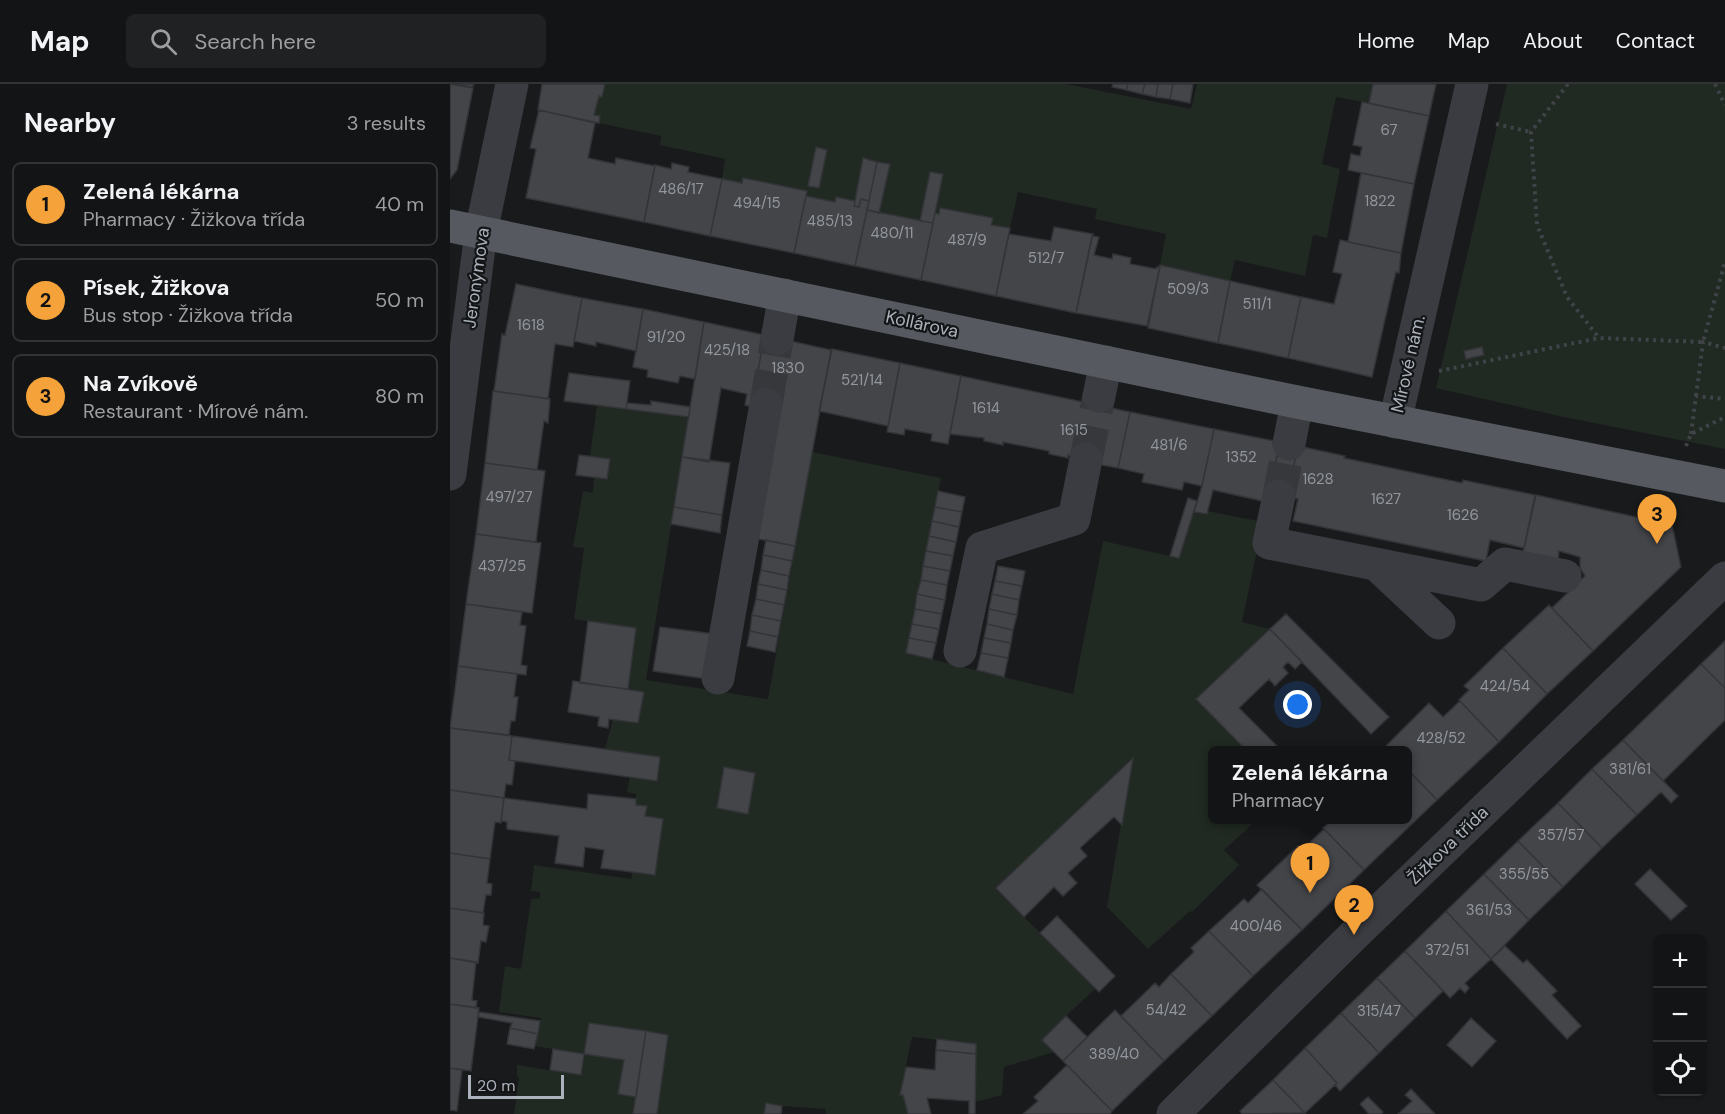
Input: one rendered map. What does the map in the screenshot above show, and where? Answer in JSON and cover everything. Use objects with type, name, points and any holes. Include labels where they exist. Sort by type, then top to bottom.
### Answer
[{"type":"main road","name":"Kollárova","points":[[466,229],[1395,422]]},
{"type":"main road","name":"Mírové nám.","points":[[1395,422],[1725,486]]},
{"type":"street","name":"Jeronýmova","points":[[450,474],[466,229],[512,84]]},
{"type":"street","name":"Mírové nám.","points":[[1395,422],[1472,84]]},
{"type":"street","points":[[777,339],[785,295]]},
{"type":"street","points":[[1099,396],[1106,362]]},
{"type":"street","points":[[1289,444],[1297,402]]},
{"type":"street","points":[[718,678],[766,404]]},
{"type":"street","points":[[960,651],[982,548],[1074,519],[1086,459]]},
{"type":"street","points":[[1279,496],[1269,543],[1481,585],[1505,564],[1565,576]]},
{"type":"street","points":[[1378,566],[1439,623]]},
{"type":"street","name":"Žižkova třída","points":[[1173,1114],[1362,927],[1725,578]]},
{"type":"path","points":[[1568,84],[1531,132],[1537,225],[1567,297],[1599,338]]},
{"type":"path","points":[[1715,84],[1725,105]]},
{"type":"path","points":[[1679,445],[1687,446],[1691,434],[1703,342],[1725,262]]},
{"type":"path","points":[[1434,378],[1436,371],[1599,338],[1703,342],[1725,348]]},
{"type":"path","points":[[1696,396],[1725,399]]},
{"type":"path","points":[[1691,434],[1725,417]]},
{"type":"shaded area","points":[[605,84],[1066,84],[1191,109],[1197,84],[1373,84],[1369,103],[1336,97],[1322,164],[1340,169],[1327,238],[1313,235],[1305,276],[1235,260],[1230,281],[1160,265],[1166,234],[1095,219],[1097,209],[1018,192],[1010,228],[991,225],[992,218],[941,208],[939,214],[935,214],[933,223],[867,210],[836,197],[835,202],[722,179],[725,159],[660,145],[661,136],[599,123],[600,116],[594,115]]},
{"type":"shaded area","points":[[1507,84],[1725,84],[1725,449],[1559,416],[1436,388]]},
{"type":"shaded area","points":[[597,405],[689,417],[646,680],[768,699],[812,452],[941,478],[906,653],[1073,694],[1103,541],[1179,558],[1194,512],[1206,514],[1207,511],[1263,522],[1242,622],[1270,629],[1196,699],[1242,746],[1208,746],[1208,824],[1253,824],[1224,850],[1239,865],[1192,912],[1190,911],[1148,949],[1107,907],[1132,758],[996,888],[1095,989],[1066,1016],[1054,1052],[1004,1067],[1002,1095],[975,1102],[976,1044],[912,1037],[900,1094],[903,1095],[908,1114],[826,1114],[826,1109],[767,1103],[764,1114],[514,1114],[519,1077],[517,1077],[517,1065],[580,1075],[584,1054],[535,1046],[541,1018],[499,1012],[505,966],[521,969],[531,899],[540,898],[540,892],[531,891],[534,865],[631,879],[633,872],[655,874],[663,819],[645,816],[647,806],[636,805],[636,794],[627,792],[630,777],[657,780],[660,757],[605,749],[613,719],[638,723],[643,692],[628,689],[635,628],[574,619],[584,548],[573,547],[583,491],[593,493],[594,477],[607,479],[610,459],[590,456]]},
{"type":"building","points":[[450,84],[473,88],[457,170],[450,179]]},
{"type":"building","points":[[454,84],[474,84],[472,87]]},
{"type":"building","points":[[542,84],[605,84],[594,115],[600,116],[599,123],[538,110]]},
{"type":"building","points":[[1113,84],[1128,84],[1126,90],[1112,87]]},
{"type":"building","points":[[1128,84],[1145,84],[1142,94],[1126,90]]},
{"type":"building","points":[[1145,84],[1158,84],[1156,97],[1142,94]]},
{"type":"building","points":[[1158,84],[1173,84],[1170,99],[1156,97]]},
{"type":"building","points":[[1173,84],[1193,84],[1190,103],[1170,99]]},
{"type":"building","points":[[1373,84],[1436,84],[1429,116],[1369,103]]},
{"type":"building","points":[[1362,102],[1429,116],[1414,184],[1348,170],[1351,154],[1360,156],[1362,147],[1353,145]]},
{"type":"building","points":[[539,110],[595,123],[588,158],[615,164],[616,158],[655,166],[644,222],[526,198],[536,149],[530,148]]},
{"type":"building","points":[[816,147],[827,150],[819,188],[808,186]]},
{"type":"building","points":[[863,158],[877,162],[869,201],[861,199],[859,207],[854,206]]},
{"type":"building","points":[[877,162],[890,164],[879,213],[867,210]]},
{"type":"building","points":[[672,163],[689,167],[688,172],[722,179],[710,236],[644,222],[655,165],[671,169]]},
{"type":"building","points":[[930,172],[943,174],[933,223],[920,221]]},
{"type":"building","points":[[1361,173],[1414,184],[1401,253],[1348,242]]},
{"type":"building","points":[[743,178],[807,191],[794,253],[710,236],[722,179],[742,183]]},
{"type":"building","points":[[806,196],[835,202],[836,197],[855,201],[854,206],[859,207],[861,199],[869,201],[855,266],[794,253]]},
{"type":"building","points":[[940,208],[993,218],[991,225],[1010,228],[996,296],[921,280],[935,213],[939,214]]},
{"type":"building","points":[[867,210],[933,223],[921,280],[855,266]]},
{"type":"building","points":[[1054,227],[1093,234],[1076,313],[996,296],[1009,234],[1051,241]]},
{"type":"building","points":[[1092,236],[1099,237],[1094,255],[1112,259],[1113,254],[1131,258],[1130,264],[1156,269],[1160,267],[1147,326],[1076,313]]},
{"type":"building","points":[[1340,240],[1401,253],[1399,273],[1396,272],[1372,377],[1288,358],[1301,297],[1334,304],[1342,274],[1333,272]]},
{"type":"building","points":[[1160,265],[1230,281],[1218,343],[1148,328]]},
{"type":"building","points":[[1230,281],[1301,297],[1288,358],[1218,343]]},
{"type":"building","points":[[516,284],[582,298],[573,347],[555,344],[548,399],[494,391],[502,334],[505,335]]},
{"type":"building","points":[[582,298],[643,309],[636,351],[596,342],[596,346],[574,341]]},
{"type":"building","points":[[643,309],[704,322],[695,379],[680,376],[678,383],[647,377],[648,370],[633,367]]},
{"type":"building","points":[[704,322],[764,335],[752,407],[745,405],[747,394],[721,388],[709,462],[682,457]]},
{"type":"building","points":[[764,335],[831,350],[795,546],[753,538],[753,402]]},
{"type":"building","points":[[1482,347],[1484,355],[1466,359],[1464,351]]},
{"type":"building","points":[[832,349],[900,363],[888,426],[819,411]]},
{"type":"building","points":[[900,363],[961,376],[948,444],[931,441],[932,434],[905,429],[904,435],[887,432]]},
{"type":"building","points":[[569,373],[630,381],[626,409],[564,401]]},
{"type":"building","points":[[961,376],[1130,412],[1118,468],[1068,455],[1068,458],[1049,454],[1049,451],[1003,442],[1003,445],[984,441],[984,438],[950,434]]},
{"type":"building","points":[[493,391],[550,399],[548,423],[544,421],[537,470],[485,463]]},
{"type":"building","points":[[651,401],[690,407],[689,417],[626,409],[627,403],[651,405]]},
{"type":"building","points":[[1130,412],[1214,429],[1202,486],[1184,482],[1182,490],[1142,482],[1144,474],[1118,468]]},
{"type":"building","points":[[1214,429],[1280,442],[1267,502],[1213,490],[1207,514],[1194,512]]},
{"type":"building","points":[[1280,442],[1298,446],[1287,497],[1269,495]]},
{"type":"building","points":[[1298,446],[1462,483],[1463,480],[1535,495],[1524,548],[1490,540],[1486,561],[1293,521],[1298,499],[1287,497]]},
{"type":"building","points":[[579,455],[610,459],[607,479],[576,475]]},
{"type":"building","points":[[682,457],[730,463],[722,515],[674,507]]},
{"type":"building","points":[[485,463],[545,471],[536,542],[476,534]]},
{"type":"building","points":[[938,491],[965,497],[962,512],[935,507]]},
{"type":"building","points":[[1536,495],[1672,525],[1681,567],[1593,651],[1552,608],[1585,576],[1580,568],[1580,557],[1559,551],[1558,560],[1523,553]]},
{"type":"building","points":[[1188,498],[1197,501],[1179,558],[1170,556]]},
{"type":"building","points":[[674,507],[722,515],[720,533],[671,524]]},
{"type":"building","points":[[935,507],[962,512],[959,527],[932,521]]},
{"type":"building","points":[[932,521],[959,527],[956,542],[929,536]]},
{"type":"building","points":[[476,534],[541,543],[532,613],[466,604]]},
{"type":"building","points":[[929,536],[956,542],[953,556],[926,551]]},
{"type":"building","points":[[766,540],[795,546],[792,561],[763,555]]},
{"type":"building","points":[[926,551],[953,556],[950,571],[923,566]]},
{"type":"building","points":[[763,555],[792,561],[789,576],[761,570]]},
{"type":"building","points":[[923,566],[950,571],[947,585],[921,580]]},
{"type":"building","points":[[998,566],[1025,571],[1022,586],[995,581]]},
{"type":"building","points":[[761,570],[789,576],[787,590],[758,584]]},
{"type":"building","points":[[921,580],[947,585],[945,600],[917,594]]},
{"type":"building","points":[[995,581],[1022,586],[1019,600],[992,594]]},
{"type":"building","points":[[758,584],[787,590],[784,605],[756,599]]},
{"type":"building","points":[[917,594],[945,600],[942,614],[915,609]]},
{"type":"building","points":[[992,594],[1019,600],[1017,615],[989,609]]},
{"type":"building","points":[[756,599],[784,605],[781,621],[752,615]]},
{"type":"building","points":[[466,604],[522,612],[520,625],[526,626],[521,665],[527,666],[526,675],[458,666]]},
{"type":"building","points":[[1549,605],[1593,651],[1547,694],[1503,648]]},
{"type":"building","points":[[915,609],[942,614],[939,629],[912,624]]},
{"type":"building","points":[[989,609],[1017,615],[1013,630],[987,624]]},
{"type":"building","points":[[1286,614],[1389,717],[1371,734],[1270,629]]},
{"type":"building","points":[[752,615],[781,621],[778,637],[750,631]]},
{"type":"building","points":[[588,621],[636,628],[628,689],[580,683]]},
{"type":"building","points":[[912,624],[939,629],[936,643],[909,638]]},
{"type":"building","points":[[987,624],[1013,630],[1011,643],[984,638]]},
{"type":"building","points":[[660,627],[714,634],[707,679],[653,671]]},
{"type":"building","points":[[1270,629],[1302,662],[1295,669],[1288,662],[1283,667],[1288,673],[1275,686],[1269,679],[1239,708],[1277,746],[1242,746],[1196,699]]},
{"type":"building","points":[[750,631],[778,637],[775,652],[747,646]]},
{"type":"building","points":[[909,638],[936,643],[932,659],[906,653]]},
{"type":"building","points":[[984,638],[1011,643],[1008,658],[981,653]]},
{"type":"building","points":[[1725,641],[1725,688],[1701,664]]},
{"type":"building","points":[[1503,648],[1547,694],[1499,742],[1459,700],[1469,690],[1464,686]]},
{"type":"building","points":[[981,653],[1008,658],[1004,677],[977,670]]},
{"type":"building","points":[[1701,664],[1725,688],[1725,720],[1663,781],[1623,740]]},
{"type":"building","points":[[458,666],[517,674],[514,697],[518,697],[515,721],[511,721],[509,735],[450,728]]},
{"type":"building","points":[[573,681],[644,692],[638,723],[609,719],[608,728],[598,726],[599,717],[568,712]]},
{"type":"building","points":[[1460,701],[1499,742],[1437,800],[1412,774],[1412,746],[1386,746],[1429,703],[1443,717]]},
{"type":"building","points":[[450,728],[512,736],[509,760],[515,761],[512,785],[506,784],[504,798],[450,790]]},
{"type":"building","points":[[512,736],[660,757],[657,781],[509,760]]},
{"type":"building","points":[[1623,740],[1678,796],[1671,803],[1661,792],[1637,815],[1592,769]]},
{"type":"building","points":[[1133,758],[1122,825],[1114,817],[1080,848],[1087,856],[1068,873],[1077,883],[1063,896],[1054,887],[1024,917],[996,888]]},
{"type":"building","points":[[724,767],[755,773],[748,814],[717,808]]},
{"type":"building","points":[[1592,769],[1637,815],[1602,848],[1558,803]]},
{"type":"building","points":[[1412,774],[1437,800],[1412,824]]},
{"type":"building","points":[[450,790],[504,798],[501,823],[495,822],[490,859],[450,853]]},
{"type":"building","points":[[588,794],[636,799],[636,805],[647,806],[645,816],[663,819],[655,875],[601,868],[604,850],[585,847],[583,867],[555,863],[559,836],[507,829],[507,822],[501,821],[504,798],[587,809]]},
{"type":"building","points":[[1558,803],[1602,848],[1563,887],[1518,841]]},
{"type":"building","points":[[1328,824],[1412,824],[1364,870],[1323,828]]},
{"type":"building","points":[[1324,829],[1364,870],[1302,930],[1257,885],[1298,846],[1302,850]]},
{"type":"building","points":[[1518,841],[1563,887],[1529,920],[1484,874]]},
{"type":"building","points":[[450,853],[490,859],[487,883],[492,884],[491,895],[486,895],[483,913],[450,908]]},
{"type":"building","points":[[1650,869],[1687,906],[1671,920],[1635,884]]},
{"type":"building","points":[[1484,874],[1529,920],[1491,959],[1446,911]]},
{"type":"building","points":[[1262,889],[1302,930],[1253,976],[1209,931],[1244,899],[1248,903]]},
{"type":"building","points":[[450,908],[484,913],[483,925],[489,926],[486,942],[481,941],[478,963],[450,958]]},
{"type":"building","points":[[1446,911],[1491,959],[1465,983],[1469,988],[1465,993],[1460,988],[1450,998],[1405,951]]},
{"type":"building","points":[[1057,916],[1115,976],[1099,992],[1040,933]]},
{"type":"building","points":[[1209,931],[1253,976],[1212,1016],[1171,974],[1194,952],[1191,948]]},
{"type":"building","points":[[1505,946],[1523,963],[1527,960],[1557,991],[1552,995],[1581,1026],[1567,1039],[1491,959]]},
{"type":"building","points":[[1405,951],[1443,991],[1415,1018],[1377,978]]},
{"type":"building","points":[[450,958],[476,962],[472,1000],[477,1001],[476,1008],[450,1004]]},
{"type":"building","points":[[1171,974],[1212,1016],[1164,1061],[1121,1016],[1155,983],[1159,987]]},
{"type":"building","points":[[1377,978],[1415,1018],[1379,1053],[1341,1013]]},
{"type":"building","points":[[450,1004],[479,1008],[471,1071],[450,1068]]},
{"type":"building","points":[[1115,1010],[1164,1061],[1112,1111],[1063,1061]]},
{"type":"building","points":[[479,1012],[540,1021],[538,1034],[510,1028],[512,1023],[478,1017]]},
{"type":"building","points":[[1341,1013],[1379,1053],[1340,1091],[1335,1085],[1337,1083],[1305,1048]]},
{"type":"building","points":[[1066,1016],[1087,1037],[1063,1061],[1042,1040]]},
{"type":"building","points":[[1471,1018],[1496,1041],[1472,1067],[1447,1045]]},
{"type":"building","points":[[589,1023],[646,1031],[636,1097],[618,1094],[624,1060],[584,1054]]},
{"type":"building","points":[[510,1028],[538,1034],[534,1049],[507,1044]]},
{"type":"building","points":[[646,1031],[668,1035],[657,1114],[633,1114]]},
{"type":"building","points":[[937,1039],[976,1044],[976,1054],[936,1050]]},
{"type":"building","points":[[1305,1048],[1337,1083],[1305,1113],[1273,1080]]},
{"type":"building","points":[[553,1049],[584,1054],[581,1075],[550,1070]]},
{"type":"building","points":[[936,1050],[976,1054],[975,1114],[969,1114],[969,1101],[927,1098],[931,1114],[908,1114],[903,1095],[900,1095],[906,1067],[935,1070]]},
{"type":"building","points":[[1067,1065],[1112,1111],[1110,1114],[1023,1114],[1038,1101],[1034,1097]]},
{"type":"building","points":[[450,1068],[462,1070],[457,1111],[450,1110]]},
{"type":"building","points":[[1273,1080],[1305,1113],[1242,1114],[1240,1111]]},
{"type":"building","points":[[1411,1089],[1435,1114],[1398,1114],[1412,1101],[1405,1095]]},
{"type":"building","points":[[1368,1097],[1383,1112],[1381,1114],[1369,1114],[1360,1104]]},
{"type":"building","points":[[766,1103],[782,1106],[781,1114],[764,1114]]},
{"type":"tunnel","points":[[766,404],[777,339]]},
{"type":"tunnel","points":[[1086,459],[1099,396]]},
{"type":"tunnel","points":[[1279,496],[1289,444]]},
{"type":"place","name":"Na Zvíkově","points":[[1657,544]]},
{"type":"place","name":"Zelená lékárna","points":[[1310,893]]},
{"type":"place","name":"Písek, Žižkova","points":[[1354,935]]}]
